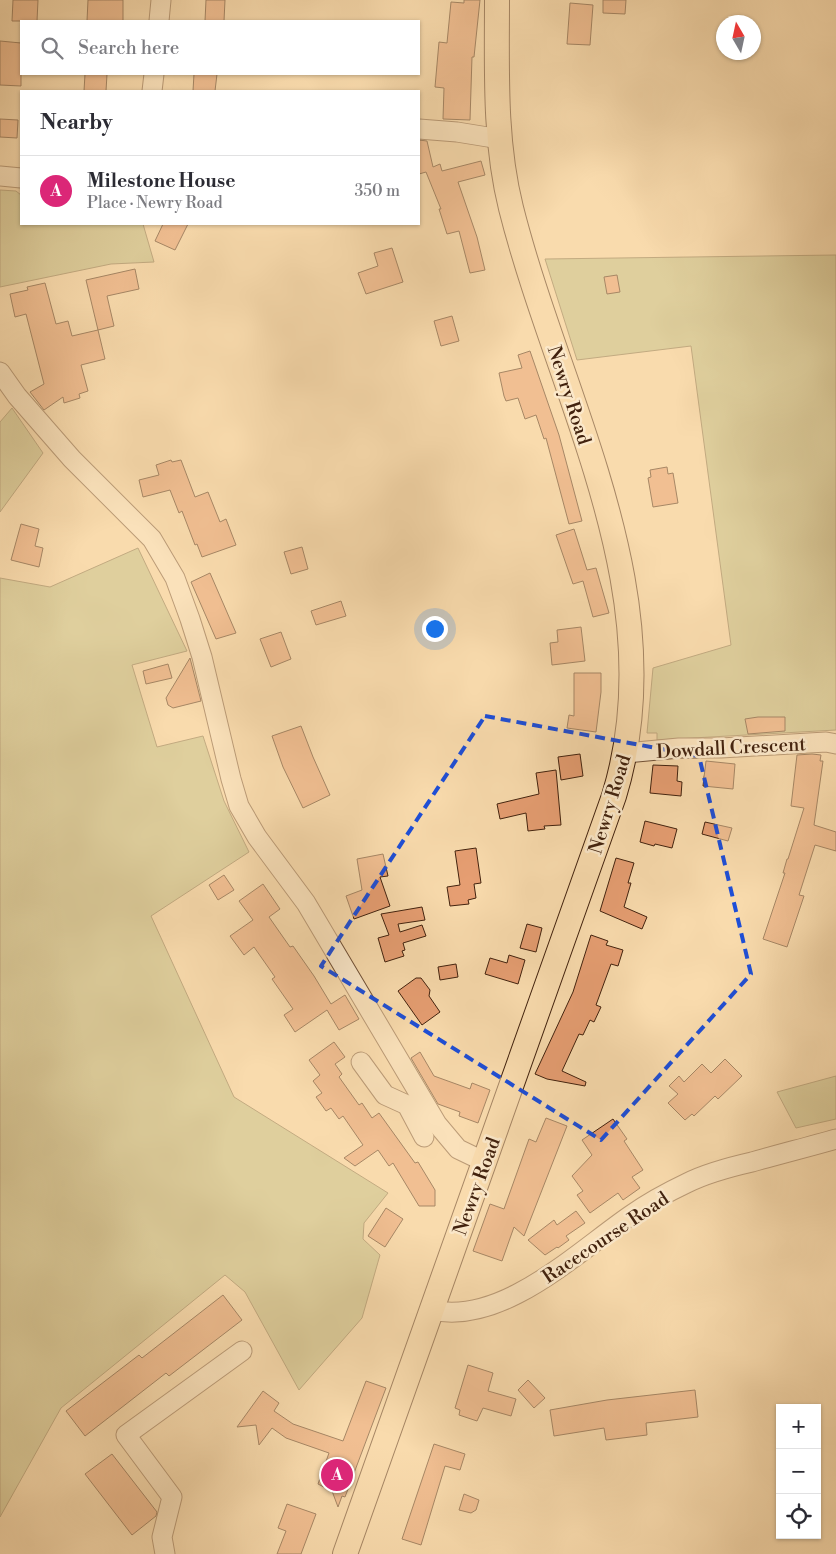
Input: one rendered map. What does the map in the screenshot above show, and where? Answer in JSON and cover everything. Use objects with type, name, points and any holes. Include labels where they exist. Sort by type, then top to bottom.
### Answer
[{"type":"main road","name":"Newry Road","points":[[345,1554],[614,796],[626,753],[632,692],[630,634],[622,571],[608,512],[531,280],[511,206],[500,139],[497,70],[497,0]]},
{"type":"street","points":[[159,20],[161,0]]},
{"type":"street","points":[[152,90],[154,75]]},
{"type":"street","points":[[420,128],[500,139]]},
{"type":"street","points":[[0,176],[20,178]]},
{"type":"street","points":[[0,372],[72,459],[152,538],[175,578],[193,628],[206,673],[231,779],[240,806],[257,837],[306,903],[437,1124],[458,1149],[485,1162]]},
{"type":"street","name":"Dowdall Crescent","points":[[626,753],[678,748],[721,748],[826,742],[836,744]]},
{"type":"street","points":[[361,1062],[385,1095],[407,1105],[424,1137]]},
{"type":"street","points":[[376,1082],[404,1067]]},
{"type":"street","name":"Racecourse Road","points":[[432,1310],[446,1313],[459,1312],[480,1309],[508,1300],[540,1281],[633,1214],[688,1182],[727,1168],[836,1139]]},
{"type":"street","points":[[165,1554],[162,1537],[172,1497],[126,1435],[242,1351]]},
{"type":"highlighted area","points":[[485,716],[699,756],[751,974],[601,1140],[321,966]]},
{"type":"green space","points":[[0,190],[16,191],[20,194],[20,225],[143,225],[154,262],[111,264],[0,287]]},
{"type":"green space","points":[[836,255],[836,730],[657,740],[657,733],[647,733],[653,668],[731,645],[691,346],[577,360],[545,259]]},
{"type":"green space","points":[[12,408],[43,453],[0,512],[0,422]]},
{"type":"green space","points":[[138,548],[187,651],[132,665],[157,747],[203,736],[224,801],[249,852],[151,916],[234,1097],[388,1193],[364,1223],[363,1239],[380,1255],[362,1318],[299,1390],[245,1292],[225,1275],[61,1408],[0,1517],[0,578],[50,587]]},
{"type":"green space","points":[[836,1076],[836,1119],[796,1128],[777,1092]]},
{"type":"building","points":[[13,0],[38,0],[37,20],[12,21]]},
{"type":"building","points":[[88,0],[123,0],[123,20],[87,20]]},
{"type":"building","points":[[206,0],[225,0],[224,20],[205,20]]},
{"type":"building","points":[[464,0],[480,0],[474,57],[472,57],[470,120],[443,119],[444,88],[435,87],[439,42],[447,43],[451,2],[464,3]]},
{"type":"building","points":[[603,0],[626,0],[625,14],[603,13]]},
{"type":"building","points":[[570,3],[593,5],[590,45],[567,44]]},
{"type":"building","points":[[0,41],[20,43],[21,86],[0,85]]},
{"type":"building","points":[[85,75],[107,75],[106,90],[84,90]]},
{"type":"building","points":[[194,75],[217,75],[215,90],[193,90]]},
{"type":"building","points":[[0,119],[18,120],[17,138],[0,137]]},
{"type":"building","points":[[420,140],[427,141],[433,167],[440,164],[442,171],[481,161],[485,175],[458,182],[477,237],[485,270],[470,273],[459,231],[447,234],[439,209],[441,209],[426,172],[420,174]]},
{"type":"building","points":[[163,225],[188,225],[175,250],[155,241]]},
{"type":"building","points":[[392,248],[403,282],[366,294],[358,273],[378,266],[374,253]]},
{"type":"building","points":[[135,269],[139,289],[107,296],[114,326],[98,330],[86,280]]},
{"type":"building","points":[[617,275],[620,292],[607,294],[604,277]]},
{"type":"building","points":[[45,283],[56,324],[68,321],[72,336],[98,330],[105,359],[81,365],[88,391],[79,394],[80,398],[64,403],[63,397],[44,410],[30,392],[44,384],[26,314],[15,317],[10,294],[28,290],[27,287]]},
{"type":"building","points":[[452,316],[459,341],[441,346],[434,321]]},
{"type":"building","points":[[530,351],[559,435],[582,521],[569,524],[546,438],[544,439],[536,415],[525,419],[518,398],[506,401],[504,396],[499,373],[522,368],[518,355]]},
{"type":"building","points":[[171,460],[172,462],[181,460],[195,497],[208,492],[220,522],[226,519],[236,545],[202,557],[197,544],[195,545],[182,511],[179,513],[170,490],[143,497],[139,480],[159,475],[156,465]]},
{"type":"building","points":[[667,467],[668,474],[673,473],[678,503],[653,507],[648,478],[651,477],[650,470]]},
{"type":"building","points":[[21,524],[39,529],[35,546],[43,548],[39,567],[11,560]]},
{"type":"building","points":[[574,529],[587,570],[596,568],[609,613],[593,617],[583,581],[573,584],[556,535]]},
{"type":"building","points":[[302,547],[308,569],[291,574],[284,552]]},
{"type":"building","points":[[210,573],[236,633],[216,639],[191,582]]},
{"type":"building","points":[[341,601],[346,616],[316,625],[311,611]]},
{"type":"building","points":[[581,627],[585,661],[552,665],[550,643],[558,642],[557,630]]},
{"type":"building","points":[[281,632],[291,659],[271,667],[260,639]]},
{"type":"building","points":[[190,658],[201,701],[173,708],[168,705],[166,698]]},
{"type":"building","points":[[168,664],[172,678],[146,684],[143,671]]},
{"type":"building","points":[[574,673],[601,673],[601,692],[596,732],[567,728],[569,715],[574,716]]},
{"type":"building","points":[[785,717],[785,731],[748,734],[745,719]]},
{"type":"building","points":[[301,726],[330,795],[303,808],[283,767],[272,736]]},
{"type":"building","points":[[580,754],[583,776],[561,780],[558,757]]},
{"type":"building","points":[[797,755],[821,755],[820,761],[823,761],[814,825],[836,832],[836,851],[815,845],[799,895],[804,896],[787,947],[763,939],[804,808],[791,806]]},
{"type":"building","points":[[706,761],[735,764],[733,789],[703,786]]},
{"type":"building","points":[[653,765],[678,766],[677,781],[682,782],[681,796],[650,793]]},
{"type":"building","points":[[556,770],[561,825],[544,826],[545,829],[528,831],[526,813],[500,819],[497,804],[539,794],[536,773]]},
{"type":"building","points":[[645,821],[677,829],[672,848],[640,842]]},
{"type":"building","points":[[705,822],[732,828],[728,841],[702,834]]},
{"type":"building","points":[[476,848],[481,883],[474,884],[476,898],[468,900],[469,904],[450,906],[447,887],[460,885],[455,851]]},
{"type":"building","points":[[383,854],[388,876],[380,877],[390,906],[354,919],[346,896],[362,890],[357,859]]},
{"type":"building","points":[[616,858],[634,863],[628,883],[631,883],[624,907],[647,917],[642,929],[600,911]]},
{"type":"building","points":[[224,875],[234,890],[218,900],[209,885]]},
{"type":"building","points":[[263,884],[280,909],[269,917],[290,947],[293,946],[331,1004],[345,995],[359,1019],[339,1030],[327,1010],[295,1032],[284,1015],[293,1009],[272,979],[275,977],[254,947],[244,955],[230,936],[253,920],[239,901]]},
{"type":"building","points":[[422,907],[425,920],[398,924],[400,932],[422,925],[426,936],[403,943],[405,950],[402,951],[404,956],[385,962],[378,938],[389,935],[381,914]]},
{"type":"building","points":[[527,924],[542,928],[536,952],[520,948]]},
{"type":"building","points":[[591,935],[608,941],[606,945],[623,950],[618,966],[611,964],[596,1005],[601,1007],[594,1022],[590,1020],[583,1035],[579,1034],[562,1071],[586,1082],[585,1086],[547,1079],[535,1074],[573,992]]},
{"type":"building","points":[[509,955],[525,960],[518,984],[485,974],[490,958],[507,963]]},
{"type":"building","points":[[456,964],[458,977],[440,980],[438,967]]},
{"type":"building","points":[[416,978],[421,978],[430,990],[429,996],[440,1012],[422,1025],[398,991]]},
{"type":"building","points":[[334,1042],[345,1057],[335,1064],[342,1074],[339,1077],[359,1105],[362,1103],[372,1118],[379,1113],[415,1163],[418,1162],[435,1190],[435,1206],[419,1206],[393,1163],[389,1166],[378,1150],[355,1166],[344,1158],[363,1145],[343,1116],[339,1119],[331,1108],[326,1111],[316,1097],[322,1093],[313,1081],[320,1075],[309,1060]]},
{"type":"building","points":[[420,1052],[434,1076],[470,1089],[472,1083],[490,1090],[478,1123],[459,1116],[460,1112],[438,1104],[411,1058]]},
{"type":"building","points":[[725,1059],[742,1076],[718,1099],[715,1096],[694,1116],[692,1114],[685,1120],[668,1103],[678,1094],[669,1086],[679,1076],[684,1082],[702,1064],[711,1073]]},
{"type":"building","points":[[546,1118],[567,1126],[524,1236],[514,1227],[502,1261],[473,1251],[490,1204],[504,1209],[529,1139],[536,1142]]},
{"type":"building","points":[[613,1119],[627,1139],[624,1141],[643,1170],[632,1177],[640,1188],[623,1200],[618,1193],[590,1213],[577,1195],[583,1191],[572,1176],[592,1155],[582,1140]]},
{"type":"building","points":[[386,1208],[403,1219],[385,1247],[368,1236]]},
{"type":"building","points":[[576,1211],[585,1223],[566,1236],[569,1240],[558,1248],[545,1255],[528,1240],[554,1220],[557,1225]]},
{"type":"building","points":[[223,1295],[242,1320],[169,1376],[166,1373],[85,1436],[66,1411],[139,1355],[142,1358]]},
{"type":"building","points":[[468,1365],[493,1373],[488,1391],[516,1399],[511,1416],[483,1408],[477,1421],[459,1415],[460,1410],[455,1408]]},
{"type":"building","points":[[528,1380],[545,1398],[534,1408],[518,1390]]},
{"type":"building","points":[[366,1381],[386,1388],[345,1497],[342,1496],[338,1507],[332,1491],[318,1484],[329,1453],[286,1438],[272,1428],[259,1445],[256,1425],[237,1427],[263,1391],[279,1403],[274,1411],[293,1424],[343,1441]]},
{"type":"building","points":[[695,1390],[698,1417],[646,1423],[647,1435],[606,1440],[604,1428],[554,1436],[550,1410],[607,1400]]},
{"type":"building","points":[[434,1444],[465,1454],[460,1470],[445,1466],[421,1545],[402,1539]]},
{"type":"building","points":[[112,1454],[157,1512],[156,1516],[132,1535],[85,1474]]},
{"type":"building","points":[[464,1494],[479,1500],[476,1510],[471,1513],[459,1510]]},
{"type":"building","points":[[287,1504],[316,1514],[301,1554],[277,1554],[286,1531],[278,1528]]},
{"type":"place","name":"Milestone House","points":[[337,1475]]}]
